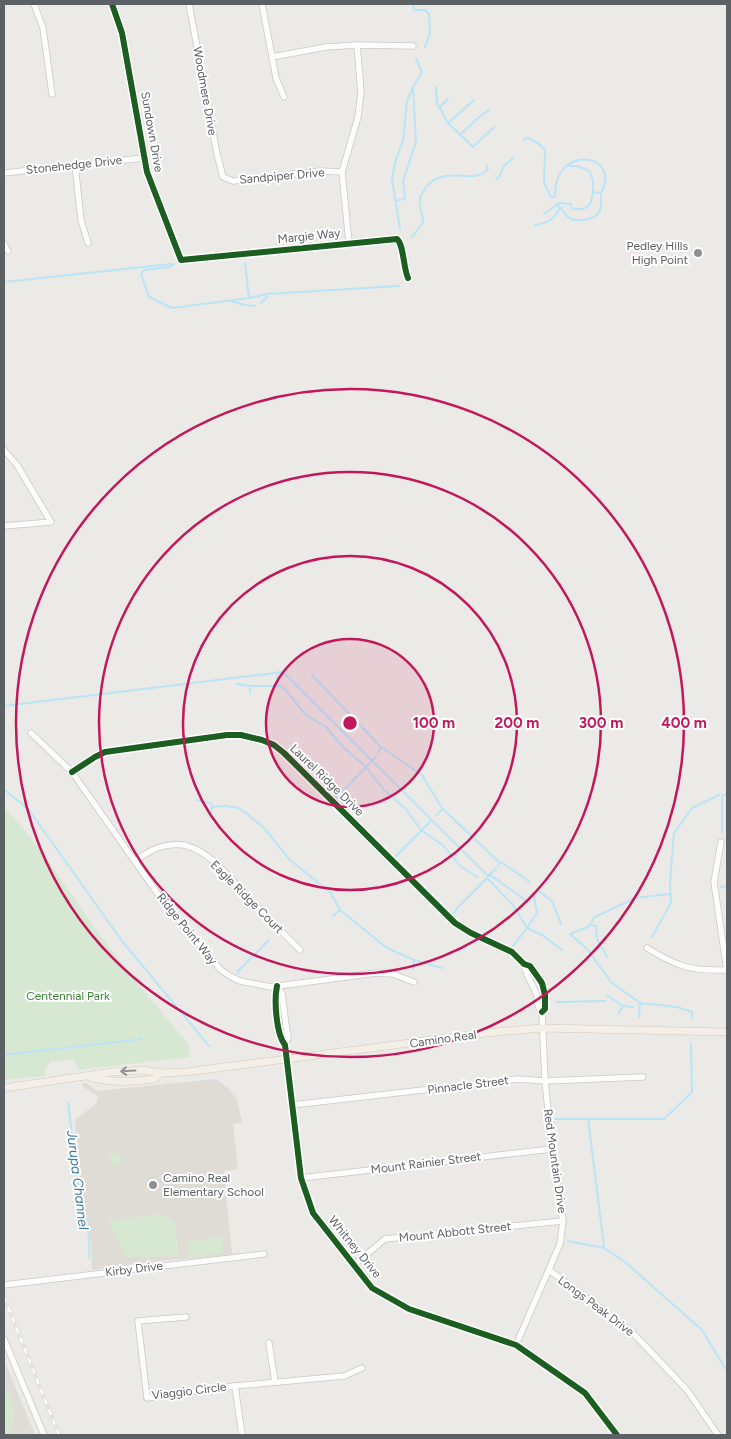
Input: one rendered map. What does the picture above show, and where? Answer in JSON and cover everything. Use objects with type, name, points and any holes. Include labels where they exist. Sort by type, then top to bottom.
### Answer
[{"type":"main road","name":"Camino Real","points":[[4,1088],[112,1072],[143,1070],[160,1073],[186,1072],[486,1033],[542,1028],[727,1032]]},
{"type":"main road","name":"Camino Real","points":[[87,1076],[112,1082],[130,1082],[155,1079],[160,1073]]},
{"type":"street","points":[[34,4],[43,28],[48,51],[52,94]]},
{"type":"street","name":"Sundown Drive","points":[[112,4],[122,33],[149,180],[181,260]]},
{"type":"street","name":"Woodmere Drive","points":[[189,4],[217,154],[224,177]]},
{"type":"street","points":[[262,4],[276,78],[284,97]]},
{"type":"street","points":[[272,57],[326,47],[357,45],[413,46]]},
{"type":"street","points":[[349,243],[342,172],[358,116],[361,92],[357,45]]},
{"type":"street","name":"Stonehedge Drive","points":[[4,173],[144,158]]},
{"type":"street","points":[[75,165],[81,220],[88,243]]},
{"type":"street","name":"Sandpiper Drive","points":[[224,177],[232,181],[320,171],[342,172]]},
{"type":"street","name":"Margie Way","points":[[181,260],[397,239],[402,244],[404,269],[408,278]]},
{"type":"street","points":[[4,244],[8,250]]},
{"type":"street","points":[[4,450],[17,465],[50,522],[4,526]]},
{"type":"street","name":"Ridge Point Way","points":[[31,733],[72,772],[167,907],[221,970],[240,981],[264,986],[376,973],[392,974],[414,982]]},
{"type":"street","name":"Laurel Ridge Drive","points":[[72,772],[95,757],[117,750],[227,735],[241,734],[274,745],[455,923],[471,933],[512,952],[524,964],[530,966],[544,988],[546,1006],[542,1012],[542,1028]]},
{"type":"street","points":[[647,948],[669,962],[687,968],[704,971],[727,970],[714,882],[721,842]]},
{"type":"street","name":"Eagle Ridge Court","points":[[135,861],[152,850],[166,845],[182,845],[196,849],[213,862],[300,950]]},
{"type":"street","name":"Laurel Ridge Drive","points":[[524,964],[532,983],[538,1009],[542,1012]]},
{"type":"street","points":[[532,983],[539,978]]},
{"type":"street","name":"Whitney Drive","points":[[277,986],[282,994],[288,1038],[285,1045],[301,1178],[313,1213],[372,1288],[409,1309],[516,1345],[585,1393],[617,1435]]},
{"type":"street","name":"Whitney Drive","points":[[277,986],[275,995],[278,1026],[280,1040],[285,1045]]},
{"type":"street","points":[[278,1026],[286,1025]]},
{"type":"street","name":"Red Mountain Drive","points":[[516,1345],[560,1244],[563,1221],[552,1149],[542,1028]]},
{"type":"street","name":"Pinnacle Street","points":[[292,1105],[518,1079],[545,1080],[643,1076]]},
{"type":"street","name":"Mount Rainier Street","points":[[301,1178],[552,1149]]},
{"type":"street","name":"Mount Abbott Street","points":[[355,1264],[385,1240],[563,1221]]},
{"type":"street","name":"Kirby Drive","points":[[4,1285],[264,1254]]},
{"type":"street","name":"Longs Peak Drive","points":[[549,1270],[632,1332],[687,1390],[718,1435]]},
{"type":"street","name":"Viaggio Circle","points":[[186,1317],[138,1321],[147,1398],[234,1386]]},
{"type":"street","points":[[4,1339],[44,1435]]},
{"type":"street","points":[[269,1343],[275,1382]]},
{"type":"street","points":[[242,1435],[234,1386],[344,1376],[362,1368]]},
{"type":"shaded area","name":"Camino Real Elementary School","points":[[216,1079],[229,1089],[237,1100],[242,1122],[233,1124],[238,1169],[224,1171],[232,1255],[158,1261],[92,1270],[91,1241],[82,1200],[78,1168],[75,1120],[97,1103],[98,1096],[83,1087],[83,1083],[88,1084],[96,1091]]},
{"type":"shaded area","points":[[4,1360],[35,1435],[4,1435]]},
{"type":"green space","name":"Centennial Park","points":[[4,807],[42,853],[110,949],[188,1044],[190,1057],[78,1070],[74,1059],[51,1062],[45,1068],[46,1076],[4,1080]]},
{"type":"green space","points":[[120,1154],[121,1164],[111,1165],[109,1155]]},
{"type":"green space","points":[[161,1214],[175,1222],[179,1256],[126,1258],[108,1220]]},
{"type":"green space","points":[[221,1237],[224,1253],[190,1258],[188,1242]]},
{"type":"green space","points":[[4,1388],[11,1399],[14,1411],[13,1424],[7,1435],[4,1435]]},
{"type":"waterway","points":[[413,4],[414,10],[425,10],[429,14],[430,33],[425,47]]},
{"type":"waterway","points":[[400,229],[392,179],[396,159],[403,141],[407,101],[422,72],[416,58]]},
{"type":"waterway","points":[[396,201],[405,198],[403,181],[416,142],[413,87]]},
{"type":"waterway","points":[[436,87],[437,103],[448,123],[473,147],[494,127]]},
{"type":"waterway","points":[[439,108],[448,99]]},
{"type":"waterway","points":[[448,123],[474,100]]},
{"type":"waterway","points":[[461,134],[489,110]]},
{"type":"waterway","points":[[524,140],[526,138],[534,141],[545,150],[544,183],[551,197],[555,195],[558,178],[565,167],[575,161],[586,160],[596,163],[603,169],[605,180],[601,193]]},
{"type":"waterway","points":[[496,179],[499,177],[504,166],[513,158]]},
{"type":"waterway","points":[[411,238],[423,223],[420,198],[432,181],[440,177],[483,174],[488,169],[486,165]]},
{"type":"waterway","points":[[569,166],[577,166],[589,171],[593,180],[593,192]]},
{"type":"waterway","points":[[544,214],[559,203],[571,204],[572,209],[585,208],[590,204],[593,192],[601,193],[599,213],[588,219],[571,219],[564,213],[560,207],[558,206],[557,204]]},
{"type":"waterway","points":[[535,225],[550,220],[556,215],[560,207]]},
{"type":"waterway","points":[[174,264],[170,267],[144,270],[141,274],[149,297],[172,308],[249,298],[245,263]]},
{"type":"waterway","points":[[4,282],[171,264]]},
{"type":"waterway","points":[[249,298],[267,294],[399,286]]},
{"type":"waterway","points":[[261,303],[267,297],[267,294]]},
{"type":"waterway","points":[[231,301],[255,306]]},
{"type":"waterway","points":[[276,685],[278,672]]},
{"type":"waterway","points":[[4,706],[283,672],[488,876],[496,869]]},
{"type":"waterway","points":[[312,675],[381,747],[422,775],[442,810]]},
{"type":"waterway","points":[[237,684],[282,686],[306,715],[326,727],[343,747],[366,767],[383,789],[406,809],[421,830],[444,846],[460,866],[477,877]]},
{"type":"waterway","points":[[250,686],[250,693]]},
{"type":"waterway","points":[[378,753],[381,747]]},
{"type":"waterway","points":[[336,798],[376,757]]},
{"type":"waterway","points":[[4,789],[29,810],[122,941],[209,1046]]},
{"type":"waterway","points":[[722,832],[722,796],[727,794]]},
{"type":"waterway","points":[[652,937],[671,903],[670,882],[674,833],[692,808],[719,795]]},
{"type":"waterway","points":[[197,800],[211,803],[212,807],[226,806],[238,808],[245,812],[264,828],[289,859],[331,893],[340,910],[387,948],[414,960]]},
{"type":"waterway","points":[[210,815],[212,807]]},
{"type":"waterway","points":[[436,815],[443,809],[500,863]]},
{"type":"waterway","points":[[395,857],[432,820]]},
{"type":"waterway","points":[[498,866],[501,862],[530,882]]},
{"type":"waterway","points":[[489,876],[492,876],[528,902]]},
{"type":"waterway","points":[[453,915],[457,908],[487,878],[513,905],[527,928],[537,913],[534,896]]},
{"type":"waterway","points":[[721,887],[727,886]]},
{"type":"waterway","points":[[539,891],[552,901],[561,924]]},
{"type":"waterway","points":[[671,896],[669,894],[635,898],[595,917],[588,927],[570,934],[587,949],[612,983],[640,1003],[677,1007],[692,1012],[692,1018]]},
{"type":"waterway","points":[[333,916],[340,910]]},
{"type":"waterway","points":[[590,925],[596,926],[597,939],[607,957]]},
{"type":"waterway","points":[[512,947],[527,928],[542,935],[562,950]]},
{"type":"waterway","points":[[238,974],[238,971],[269,940]]},
{"type":"waterway","points":[[413,970],[414,960],[442,968]]},
{"type":"waterway","points":[[607,995],[623,1006],[618,1014]]},
{"type":"waterway","points":[[556,1002],[605,1001]]},
{"type":"waterway","points":[[639,1017],[640,1003]]},
{"type":"waterway","points":[[623,1006],[633,1007]]},
{"type":"waterway","name":"Jurupa Channel","points":[[4,1055],[142,1039]]},
{"type":"waterway","points":[[588,1119],[664,1119],[692,1092],[691,1043]]},
{"type":"waterway","name":"Jurupa Channel","points":[[68,1103],[77,1177],[88,1231],[89,1258]]},
{"type":"waterway","points":[[555,1119],[588,1119],[604,1247]]},
{"type":"waterway","points":[[568,1241],[604,1248],[625,1262],[702,1330],[727,1371]]},
{"type":"railway","points":[[4,1297],[59,1435]]},
{"type":"cycle path","points":[[112,4],[122,33],[147,172],[181,260],[397,239],[401,246],[408,278]]},
{"type":"cycle path","points":[[72,772],[105,752],[227,735],[241,735],[274,745],[455,923],[471,933],[512,952],[524,964],[530,966],[542,983],[545,995],[545,1009],[542,1012]]},
{"type":"cycle path","points":[[277,986],[276,1017],[285,1045],[301,1178],[313,1213],[372,1288],[409,1309],[516,1345],[585,1393],[617,1435]]},
{"type":"place","name":"Pedley Hills High Point","points":[[698,253]]},
{"type":"place","name":"Camino Real Elementary School","points":[[153,1185]]}]
